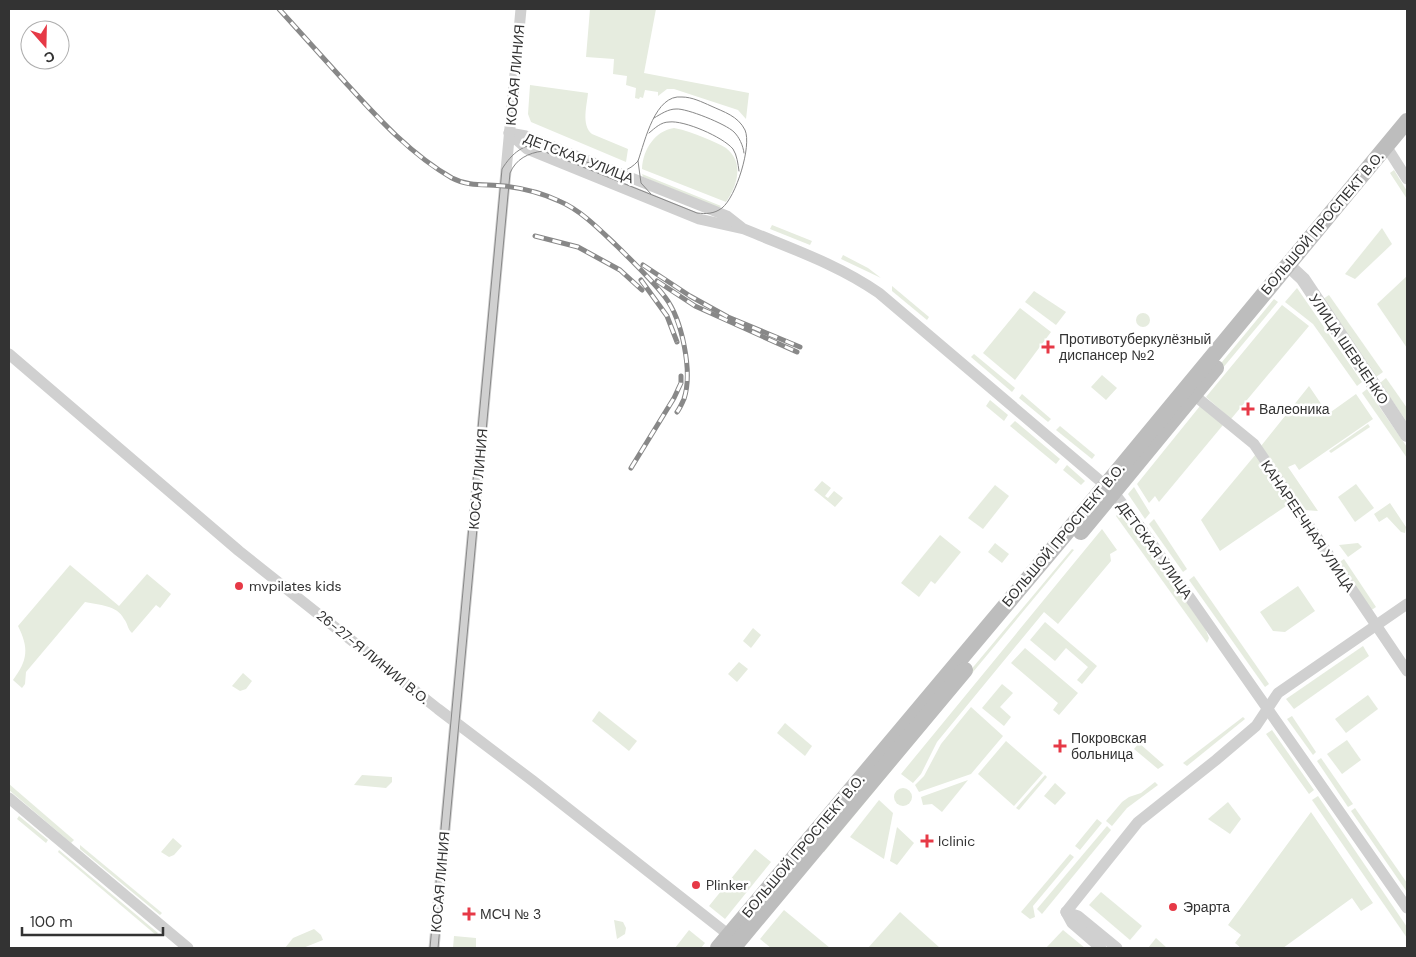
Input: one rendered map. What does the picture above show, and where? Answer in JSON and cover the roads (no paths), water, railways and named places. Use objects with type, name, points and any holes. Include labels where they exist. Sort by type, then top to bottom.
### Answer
[{"type":"main road","name":"БОЛЬШОЙ ПРОСПЕКТ В.О.","points":[[718,948],[736,943],[1108,488],[1389,151],[1407,121]]},
{"type":"main road","name":"БОЛЬШОЙ ПРОСПЕКТ В.О.","points":[[1389,151],[1407,137]]},
{"type":"main road","name":"БОЛЬШОЙ ПРОСПЕКТ В.О.","points":[[1108,488],[1194,395],[1292,268]]},
{"type":"street","name":"КОСАЯ ЛИНИЯ","points":[[434,948],[521,9]]},
{"type":"street","name":"ДЕТСКАЯ УЛИЦА","points":[[509,133],[527,150],[699,219],[725,220],[832,264],[858,278],[879,293],[1108,488],[1141,528],[1407,908]]},
{"type":"street","points":[[1389,151],[1407,179]]},
{"type":"street","name":"УЛИЦА ШЕВЧЕНКО","points":[[1292,268],[1407,435]]},
{"type":"street","name":"26-27-Я ЛИНИИ В.О.","points":[[9,354],[223,538],[736,943]]},
{"type":"street","name":"КАНАРЕЕЧНАЯ УЛИЦА","points":[[1194,395],[1254,444],[1407,671]]},
{"type":"street","points":[[1066,912],[1138,822],[1256,726],[1278,693],[1407,604]]},
{"type":"street","points":[[9,798],[188,948]]},
{"type":"street","points":[[1066,912],[1072,924],[1101,948]]},
{"type":"street","points":[[1066,912],[1078,916],[1117,948]]},
{"type":"tram line","points":[[430,948],[502,169],[519,150],[530,145],[543,144],[606,170],[624,171],[638,161],[652,120],[665,103],[673,98],[682,97],[701,101],[739,121],[747,137],[744,159],[737,183],[727,202],[716,211],[697,213],[543,151],[532,153],[519,160],[510,173],[438,948]]},
{"type":"tram line","points":[[654,118],[673,109],[681,109],[706,117],[734,132],[738,136],[744,153]]},
{"type":"tram line","points":[[649,133],[666,122],[676,122],[703,130],[721,139],[733,149],[739,171]]},
{"type":"tram line","points":[[638,161],[641,183],[651,194]]},
{"type":"railway","points":[[279,9],[357,95],[422,158],[458,181],[525,190],[567,205],[590,221],[636,265],[665,297],[681,332],[687,375],[684,399],[677,412]]},
{"type":"railway","points":[[535,236],[578,247],[620,270],[642,290]]},
{"type":"railway","points":[[643,265],[690,296],[728,317],[800,347]]},
{"type":"railway","points":[[641,280],[667,316],[677,342]]},
{"type":"railway","points":[[657,281],[695,306],[797,352]]},
{"type":"railway","points":[[631,468],[674,398],[681,383],[681,376]]},
{"type":"place","name":"Противотуберкулёзный диспансер №2","points":[[1048,347]]},
{"type":"place","name":"Валеоника","points":[[1248,409]]},
{"type":"place","name":"mvpilates kids","points":[[239,586]]},
{"type":"place","name":"Покровская больница","points":[[1060,746]]},
{"type":"place","name":"Iclinic","points":[[927,841]]},
{"type":"place","name":"Plinker","points":[[696,885]]},
{"type":"place","name":"Эрарта","points":[[1173,907]]},
{"type":"place","name":"МСЧ № 3","points":[[469,914]]}]
